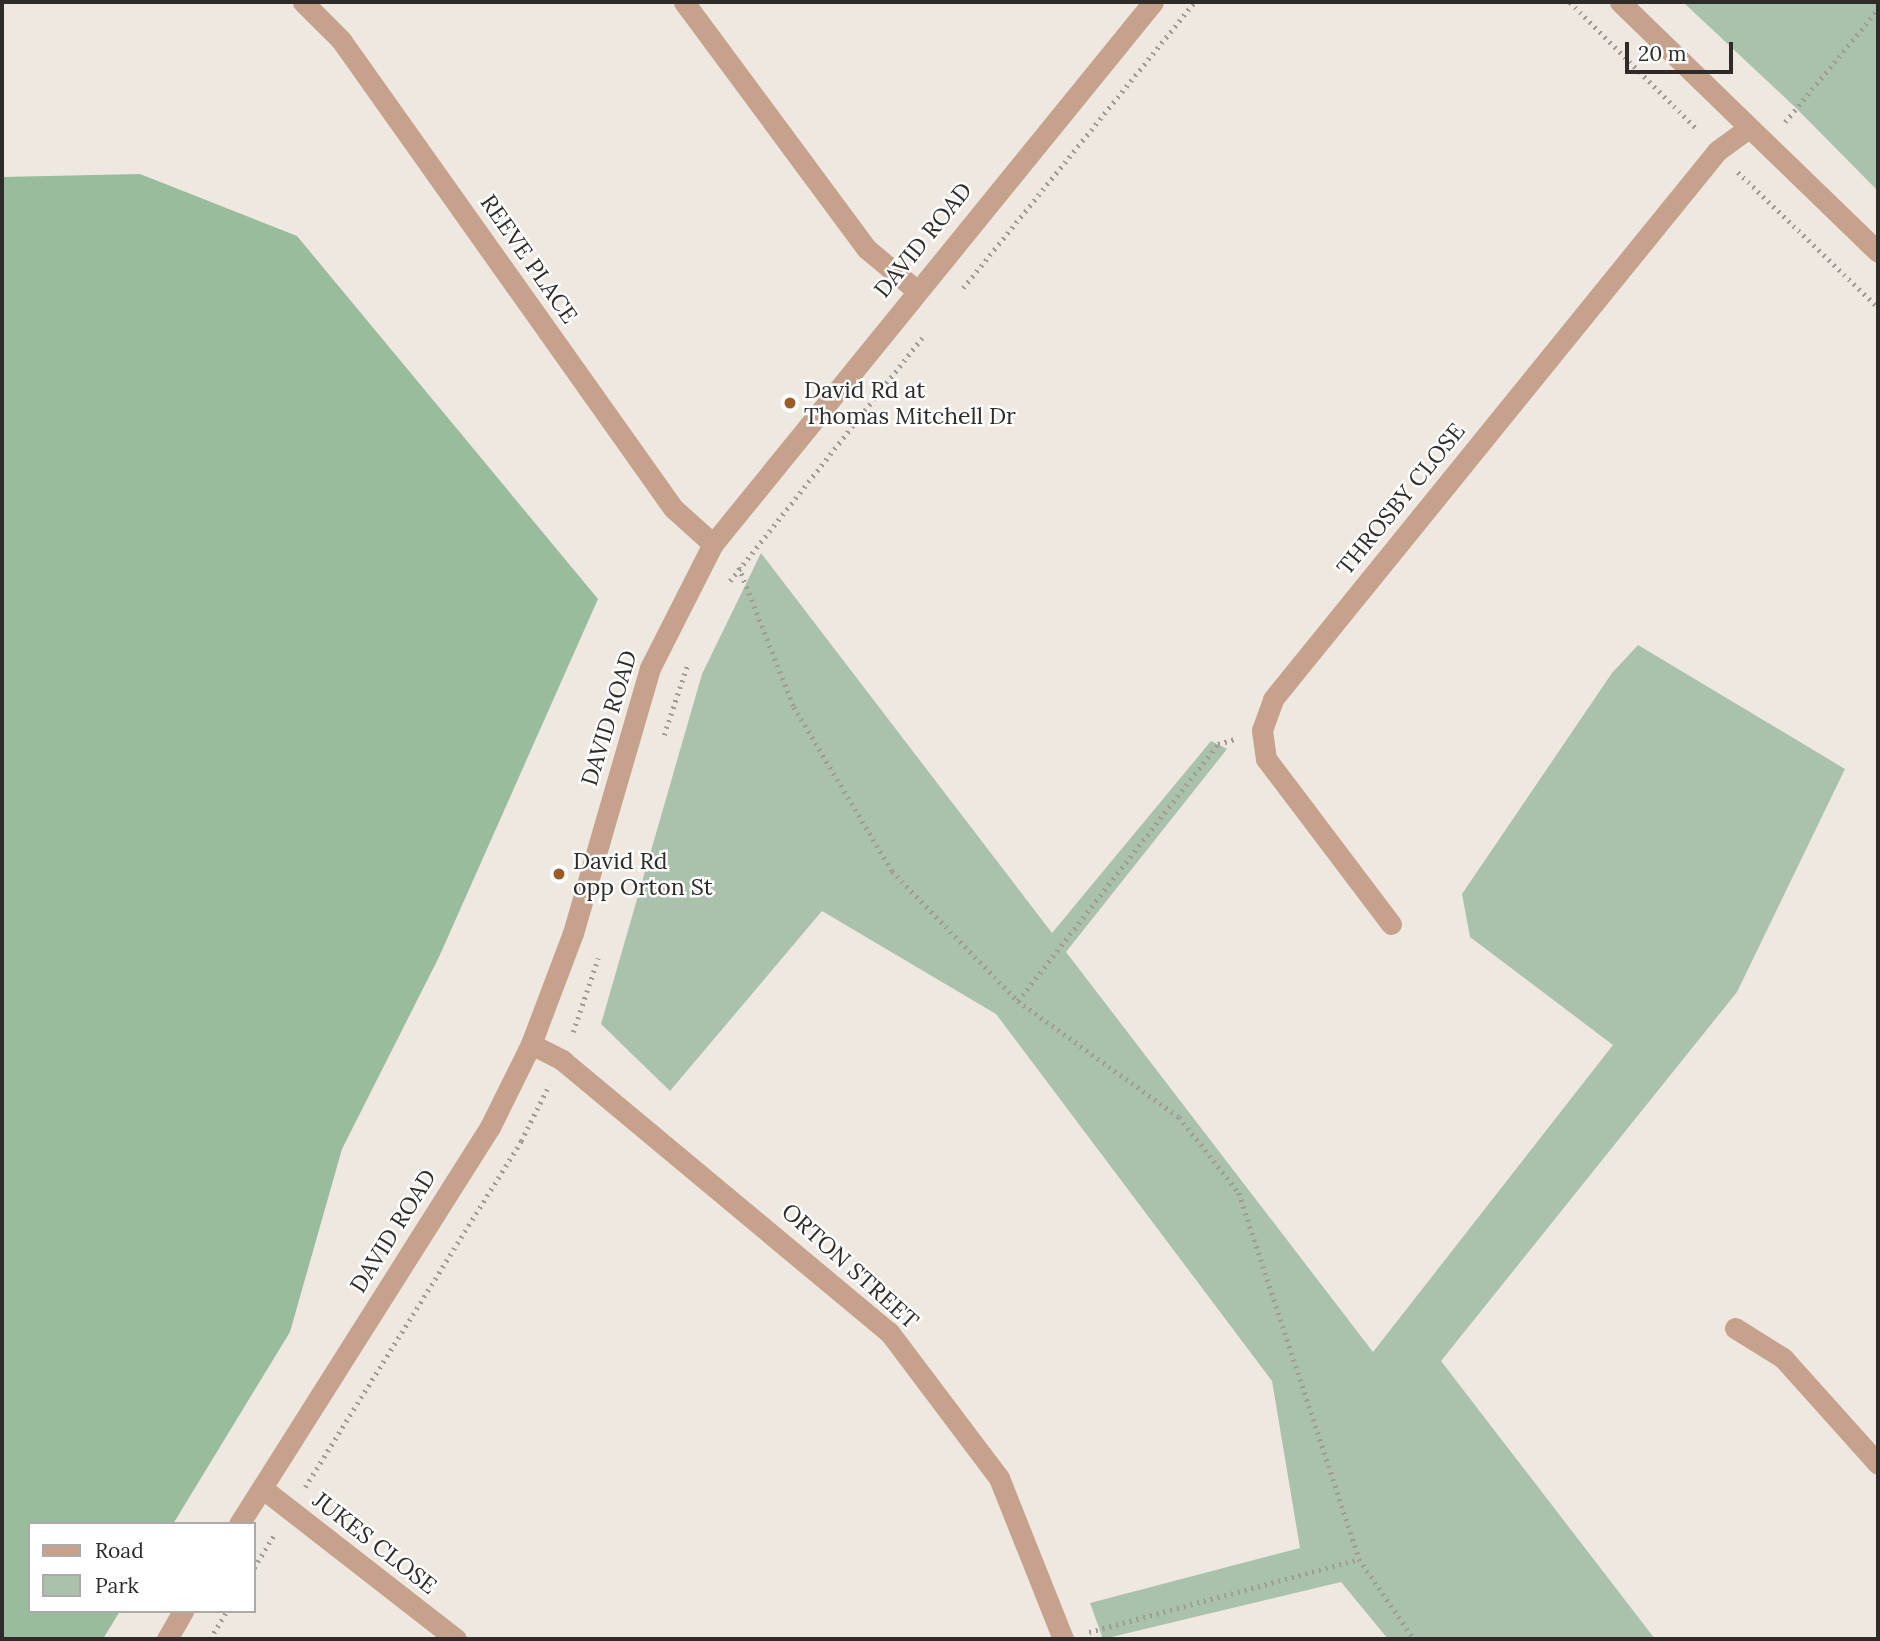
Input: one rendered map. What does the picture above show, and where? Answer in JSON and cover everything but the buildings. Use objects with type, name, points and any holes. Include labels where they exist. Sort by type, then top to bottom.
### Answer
[{"type":"street","name":"REEVE PLACE","points":[[303,2],[341,40],[673,508],[713,544]]},
{"type":"street","points":[[684,2],[867,249],[916,290]]},
{"type":"street","name":"DAVID ROAD","points":[[240,1522],[489,1127],[531,1044],[573,933],[650,668],[713,544],[916,290],[1153,2]]},
{"type":"street","points":[[1620,2],[1747,129],[1878,251]]},
{"type":"street","name":"THROSBY CLOSE","points":[[1262,730],[1281,688],[1717,151],[1747,129]]},
{"type":"street","points":[[1262,730],[1266,759],[1391,924]]},
{"type":"street","name":"ORTON STREET","points":[[531,1044],[562,1060],[889,1332],[999,1478],[1071,1637]]},
{"type":"street","points":[[1735,1328],[1783,1358],[1878,1464]]},
{"type":"street","name":"JUKES CLOSE","points":[[262,1488],[456,1639]]},
{"type":"street","points":[[167,1639],[182,1613]]},
{"type":"path","points":[[953,299],[1195,2]]},
{"type":"path","points":[[1796,108],[1878,9]]},
{"type":"path","points":[[724,589],[739,566],[928,330]]},
{"type":"path","points":[[739,566],[794,707],[892,872],[1018,1001],[1179,1117],[1239,1193],[1359,1559],[1414,1639]]},
{"type":"path","points":[[659,750],[691,656]]},
{"type":"path","points":[[1018,1001],[1218,744],[1262,730]]},
{"type":"path","points":[[256,1565],[521,1141],[562,1060],[599,954]]},
{"type":"path","points":[[1071,1637],[1359,1559]]},
{"type":"path","points":[[210,1639],[226,1613]]},
{"type":"green space","points":[[1683,2],[1878,2],[1878,191],[1796,108]]},
{"type":"green space","points":[[140,174],[297,236],[598,599],[439,957],[342,1149],[290,1332],[174,1522],[28,1522],[28,1613],[119,1613],[103,1639],[2,1639],[2,177]]},
{"type":"green space","points":[[761,553],[1052,933],[1211,741],[1227,749],[1066,952],[1373,1352],[1613,1045],[1470,937],[1462,894],[1612,673],[1638,645],[1845,769],[1737,992],[1441,1361],[1655,1639],[1388,1639],[1341,1582],[1103,1639],[1090,1603],[1300,1548],[1272,1381],[996,1014],[822,911],[670,1091],[601,1024],[702,674]]},
{"type":"place","name":"David Rd at Thomas Mitchell Dr","points":[[790,403]]},
{"type":"place","name":"David Rd opp Orton St","points":[[559,874]]}]
